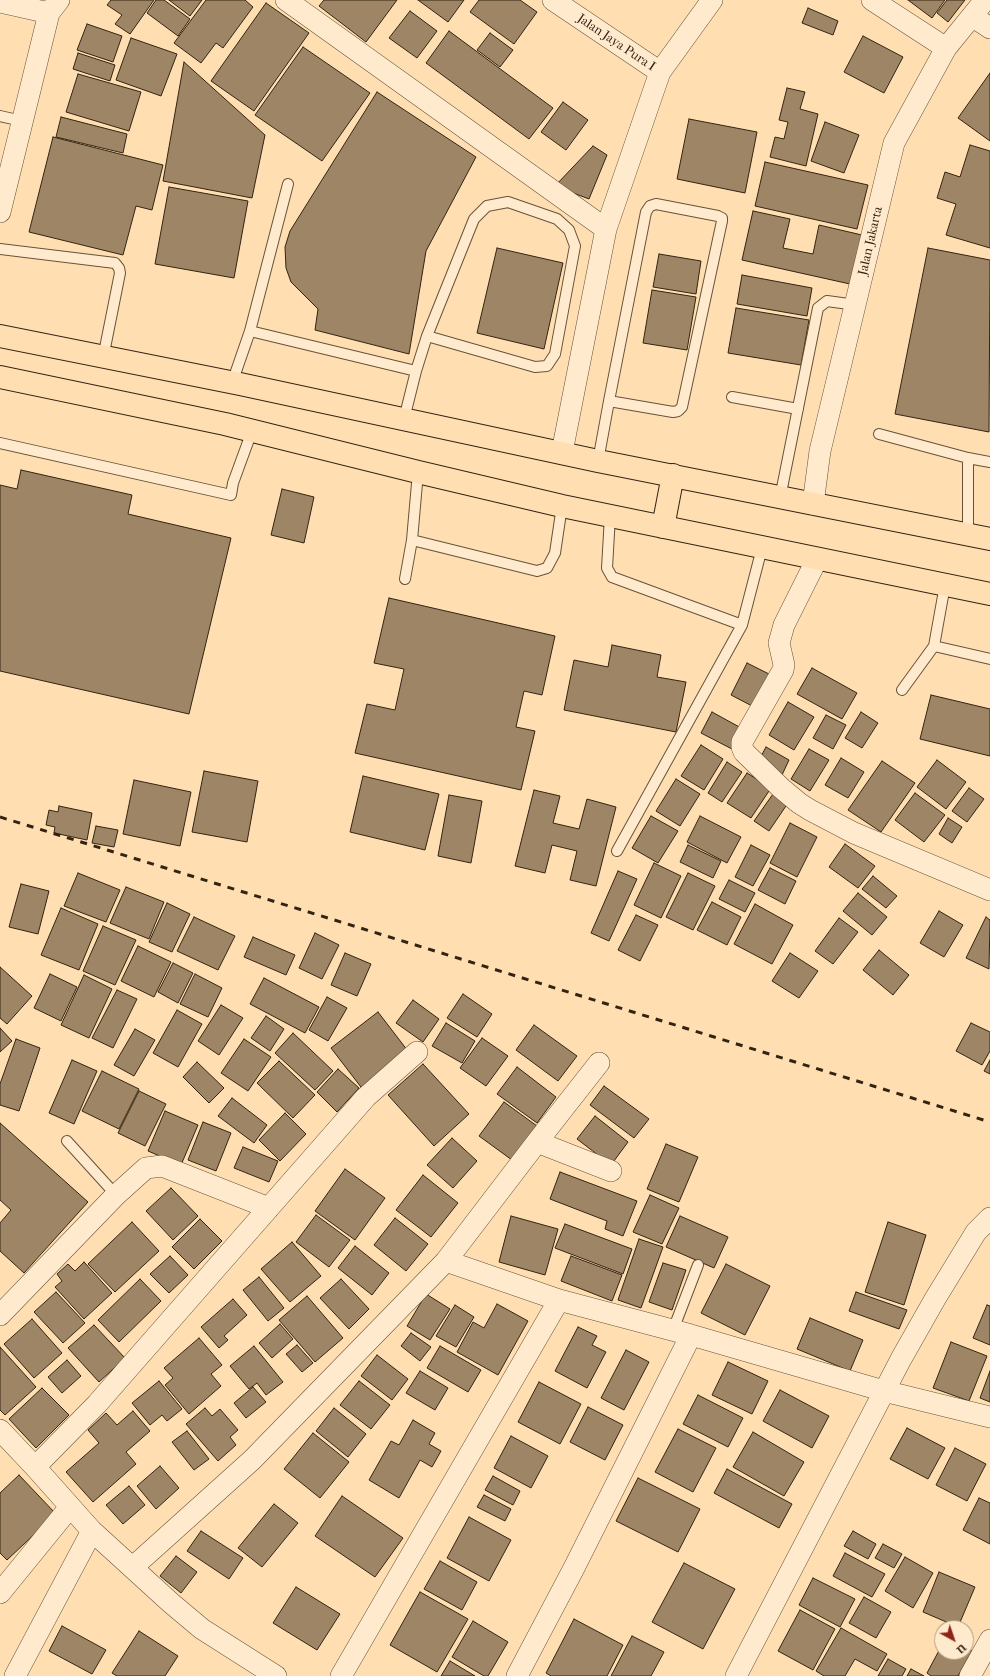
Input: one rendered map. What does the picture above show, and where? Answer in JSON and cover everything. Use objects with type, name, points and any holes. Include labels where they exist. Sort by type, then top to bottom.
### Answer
[{"type":"main road","points":[[0,336],[232,383],[562,452],[598,461],[673,475],[780,498],[990,538]]},
{"type":"main road","points":[[0,377],[225,424],[562,506],[990,594]]},
{"type":"main road","points":[[663,527],[673,475]]},
{"type":"street","points":[[286,0],[606,229]]},
{"type":"street","name":"Jalan Jaya Pura I","points":[[554,0],[660,72]]},
{"type":"street","points":[[562,452],[606,229],[660,72],[712,0]]},
{"type":"street","points":[[872,0],[946,48]]},
{"type":"street","points":[[0,2],[54,6],[22,121],[0,212]]},
{"type":"street","points":[[978,8],[990,28]]},
{"type":"street","name":"Jalan Jakarta","points":[[813,504],[820,451],[894,143],[946,48],[978,8]]},
{"type":"street","points":[[817,559],[784,625],[779,643],[784,665],[783,670],[742,742],[744,752],[781,788],[810,810],[854,833],[990,890]]},
{"type":"street","points":[[35,1467],[97,1404],[366,1097],[417,1052]]},
{"type":"street","points":[[133,1567],[252,1460],[446,1261],[599,1063]]},
{"type":"street","points":[[537,1142],[611,1170]]},
{"type":"street","points":[[0,1315],[116,1195],[146,1168],[162,1166],[269,1208]]},
{"type":"street","points":[[736,1676],[884,1391],[935,1299],[976,1232],[990,1218]]},
{"type":"street","points":[[446,1261],[559,1300],[682,1332],[884,1391],[990,1417]]},
{"type":"street","points":[[341,1676],[559,1300]]},
{"type":"street","points":[[517,1676],[574,1568],[682,1332]]},
{"type":"street","points":[[0,1430],[92,1531],[202,1629],[276,1676]]},
{"type":"street","points":[[0,1593],[70,1507]]},
{"type":"street","points":[[15,1676],[92,1531]]},
{"type":"street","points":[[970,1676],[990,1640]]},
{"type":"lane","points":[[0,116],[22,121]]},
{"type":"lane","points":[[232,383],[250,331],[288,184]]},
{"type":"lane","points":[[404,419],[416,371],[428,336],[474,219],[487,206],[508,202],[557,219],[569,230],[575,246],[555,354],[547,366],[535,367],[428,336]]},
{"type":"lane","points":[[598,461],[609,401],[646,212],[650,206],[656,204],[722,218],[682,407],[678,411],[672,412],[609,401]]},
{"type":"lane","points":[[0,249],[114,263],[119,268],[120,273],[103,358]]},
{"type":"lane","points":[[780,498],[818,308],[827,301],[856,304]]},
{"type":"lane","points":[[250,331],[416,371]]},
{"type":"lane","points":[[732,397],[798,409]]},
{"type":"lane","points":[[0,443],[231,495],[233,483],[252,431]]},
{"type":"lane","points":[[879,434],[968,458],[990,462]]},
{"type":"lane","points":[[968,458],[968,534]]},
{"type":"lane","points":[[404,580],[412,540],[418,472]]},
{"type":"lane","points":[[412,540],[538,571],[547,568],[555,553],[562,506]]},
{"type":"lane","points":[[610,516],[607,568],[612,577],[742,625]]},
{"type":"lane","points":[[618,851],[742,625],[762,548]]},
{"type":"lane","points":[[902,690],[934,646],[945,585]]},
{"type":"lane","points":[[934,646],[990,659]]},
{"type":"lane","points":[[67,1141],[116,1195]]},
{"type":"lane","points":[[682,1332],[698,1265]]},
{"type":"building","points":[[111,0],[154,0],[130,34],[115,24],[122,15],[107,5]]},
{"type":"building","points":[[156,0],[164,0],[190,19],[178,36],[147,13]]},
{"type":"building","points":[[169,0],[202,0],[190,16]]},
{"type":"building","points":[[206,0],[245,0],[253,7],[223,48],[216,43],[201,63],[174,43]]},
{"type":"building","points":[[324,0],[397,0],[366,42],[319,6]]},
{"type":"building","points":[[418,0],[464,0],[448,22]]},
{"type":"building","points":[[479,0],[520,0],[537,12],[514,44],[470,12]]},
{"type":"building","points":[[908,0],[945,0],[932,18]]},
{"type":"building","points":[[947,0],[965,0],[948,22],[937,13]]},
{"type":"building","points":[[266,3],[309,33],[254,111],[211,81]]},
{"type":"building","points":[[808,8],[838,21],[833,35],[802,23]]},
{"type":"building","points":[[410,11],[437,31],[417,58],[389,38]]},
{"type":"building","points":[[87,24],[122,36],[113,62],[77,50]]},
{"type":"building","points":[[449,31],[553,108],[529,139],[426,63]]},
{"type":"building","points":[[490,33],[513,50],[500,67],[477,50]]},
{"type":"building","points":[[863,36],[903,57],[884,93],[844,72]]},
{"type":"building","points":[[131,38],[177,54],[161,96],[116,80]]},
{"type":"building","points":[[303,47],[370,93],[322,161],[255,115]]},
{"type":"building","points":[[78,53],[115,65],[110,81],[73,69]]},
{"type":"building","points":[[184,62],[265,135],[252,198],[163,181]]},
{"type":"building","points":[[990,73],[990,141],[958,118]]},
{"type":"building","points":[[78,74],[141,92],[129,131],[66,112]]},
{"type":"building","points":[[787,88],[805,92],[800,109],[818,114],[806,166],[770,157],[775,137],[784,139],[788,122],[779,120]]},
{"type":"building","points":[[377,92],[476,157],[426,251],[409,354],[315,330],[318,309],[291,282],[286,268],[285,247],[290,231]]},
{"type":"building","points":[[563,102],[588,120],[566,150],[541,132]]},
{"type":"building","points":[[61,117],[127,134],[123,153],[56,137]]},
{"type":"building","points":[[689,119],[757,132],[745,193],[677,179]]},
{"type":"building","points":[[825,122],[859,135],[844,173],[811,161]]},
{"type":"building","points":[[53,137],[163,165],[152,210],[136,206],[123,255],[29,232]]},
{"type":"building","points":[[970,145],[990,151],[990,248],[946,235],[956,204],[937,198],[945,172],[960,177]]},
{"type":"building","points":[[593,146],[607,155],[589,199],[555,186]]},
{"type":"building","points":[[765,162],[868,185],[857,229],[755,206]]},
{"type":"building","points":[[169,187],[248,201],[234,278],[155,264]]},
{"type":"building","points":[[753,211],[790,219],[783,248],[813,254],[819,225],[862,235],[850,284],[742,260]]},
{"type":"building","points":[[497,248],[563,263],[544,349],[477,333]]},
{"type":"building","points":[[928,248],[990,260],[989,432],[895,414]]},
{"type":"building","points":[[659,254],[701,261],[696,294],[653,287]]},
{"type":"building","points":[[742,275],[812,288],[807,316],[737,304]]},
{"type":"building","points":[[652,290],[696,297],[687,350],[643,343]]},
{"type":"building","points":[[736,308],[809,320],[801,365],[728,353]]},
{"type":"building","points":[[21,470],[132,495],[128,514],[231,538],[189,714],[0,671],[0,485],[17,489]]},
{"type":"building","points":[[282,489],[314,497],[304,543],[271,535]]},
{"type":"building","points":[[389,598],[555,636],[542,695],[524,691],[516,727],[535,731],[521,790],[355,753],[367,704],[395,710],[404,669],[374,663]]},
{"type":"building","points":[[612,645],[661,655],[657,677],[686,682],[676,732],[564,710],[574,660],[608,667]]},
{"type":"building","points":[[747,663],[771,675],[754,707],[731,695]]},
{"type":"building","points":[[812,668],[857,693],[842,719],[797,694]]},
{"type":"building","points":[[931,695],[990,709],[990,756],[920,739]]},
{"type":"building","points":[[788,702],[814,717],[794,750],[769,735]]},
{"type":"building","points":[[712,712],[743,729],[732,749],[701,733]]},
{"type":"building","points":[[861,712],[878,723],[862,748],[845,738]]},
{"type":"building","points":[[826,715],[846,725],[833,749],[813,738]]},
{"type":"building","points":[[701,745],[723,759],[704,790],[681,776]]},
{"type":"building","points":[[766,747],[789,760],[782,775],[758,762]]},
{"type":"building","points":[[809,749],[829,760],[810,791],[791,779]]},
{"type":"building","points":[[841,758],[864,772],[848,798],[825,785]]},
{"type":"building","points":[[937,760],[966,782],[946,809],[917,787]]},
{"type":"building","points":[[882,761],[915,783],[881,832],[848,810]]},
{"type":"building","points":[[727,762],[742,772],[722,802],[708,793]]},
{"type":"building","points":[[204,771],[258,781],[247,842],[192,832]]},
{"type":"building","points":[[747,773],[771,788],[751,818],[727,803]]},
{"type":"building","points":[[363,776],[439,794],[425,850],[350,832]]},
{"type":"building","points":[[676,779],[700,794],[680,826],[656,811]]},
{"type":"building","points":[[134,780],[191,792],[180,846],[123,834]]},
{"type":"building","points":[[969,788],[984,799],[967,822],[952,811]]},
{"type":"building","points":[[534,790],[560,796],[553,823],[579,829],[587,799],[616,807],[596,886],[570,880],[577,851],[552,845],[545,873],[515,866]]},
{"type":"building","points":[[915,793],[945,815],[924,842],[895,820]]},
{"type":"building","points":[[773,794],[788,803],[769,831],[754,821]]},
{"type":"building","points":[[449,795],[482,801],[471,863],[438,856]]},
{"type":"building","points":[[59,806],[92,813],[87,840],[54,833],[55,827],[46,825],[49,810],[58,812]]},
{"type":"building","points":[[651,816],[678,831],[658,863],[632,848]]},
{"type":"building","points":[[700,816],[741,837],[727,863],[687,842]]},
{"type":"building","points":[[948,818],[962,827],[952,843],[939,834]]},
{"type":"building","points":[[790,823],[817,837],[797,877],[770,863]]},
{"type":"building","points":[[96,826],[118,830],[114,847],[92,843]]},
{"type":"building","points":[[845,844],[875,866],[858,888],[829,867]]},
{"type":"building","points":[[688,845],[721,861],[713,878],[680,862]]},
{"type":"building","points":[[751,845],[770,855],[753,886],[735,877]]},
{"type":"building","points":[[654,863],[681,876],[661,918],[634,905]]},
{"type":"building","points":[[770,868],[796,881],[785,904],[758,890]]},
{"type":"building","points":[[618,871],[637,879],[609,941],[591,933]]},
{"type":"building","points":[[78,873],[120,890],[106,922],[64,906]]},
{"type":"building","points":[[688,873],[715,886],[693,930],[666,917]]},
{"type":"building","points":[[873,876],[897,896],[886,908],[862,889]]},
{"type":"building","points":[[729,880],[755,893],[745,912],[719,899]]},
{"type":"building","points":[[21,884],[49,891],[38,934],[9,927]]},
{"type":"building","points":[[126,887],[164,902],[149,939],[110,923]]},
{"type":"building","points":[[858,893],[887,917],[872,935],[843,911]]},
{"type":"building","points":[[712,902],[741,917],[727,945],[697,930]]},
{"type":"building","points":[[167,903],[190,914],[172,952],[149,942]]},
{"type":"building","points":[[755,904],[793,925],[772,964],[734,944]]},
{"type":"building","points":[[61,908],[98,924],[79,970],[41,955]]},
{"type":"building","points":[[939,911],[963,925],[944,957],[920,943]]},
{"type":"building","points":[[636,915],[658,925],[640,961],[618,950]]},
{"type":"building","points":[[194,917],[235,936],[218,970],[177,951]]},
{"type":"building","points":[[986,917],[990,920],[989,969],[966,958]]},
{"type":"building","points":[[839,918],[858,932],[833,964],[815,951]]},
{"type":"building","points":[[103,926],[136,940],[115,985],[83,971]]},
{"type":"building","points":[[315,933],[339,945],[322,979],[299,968]]},
{"type":"building","points":[[253,937],[295,955],[286,975],[244,957]]},
{"type":"building","points":[[138,946],[171,962],[154,997],[121,981]]},
{"type":"building","points":[[879,950],[909,975],[893,995],[863,970]]},
{"type":"building","points":[[345,953],[371,964],[357,996],[331,985]]},
{"type":"building","points":[[790,953],[818,971],[799,998],[772,981]]},
{"type":"building","points":[[173,963],[193,973],[178,1003],[158,992]]},
{"type":"building","points":[[0,967],[32,996],[7,1024],[0,1018]]},
{"type":"building","points":[[50,974],[77,987],[61,1021],[34,1008]]},
{"type":"building","points":[[195,974],[222,988],[208,1017],[180,1004]]},
{"type":"building","points":[[84,975],[112,989],[89,1038],[61,1025]]},
{"type":"building","points":[[264,978],[319,1007],[305,1033],[250,1004]]},
{"type":"building","points":[[117,990],[137,999],[113,1048],[92,1038]]},
{"type":"building","points":[[463,994],[492,1014],[477,1037],[447,1018]]},
{"type":"building","points":[[327,997],[347,1008],[328,1041],[309,1030]]},
{"type":"building","points":[[413,1000],[439,1019],[423,1042],[396,1023]]},
{"type":"building","points":[[221,1005],[243,1018],[219,1055],[198,1041]]},
{"type":"building","points":[[177,1010],[202,1024],[178,1067],[153,1053]]},
{"type":"building","points":[[378,1012],[411,1055],[364,1091],[331,1048]]},
{"type":"building","points":[[266,1016],[284,1029],[270,1051],[251,1038]]},
{"type":"building","points":[[446,1023],[475,1041],[462,1063],[432,1046]]},
{"type":"building","points":[[971,1023],[990,1032],[990,1051],[982,1065],[956,1051]]},
{"type":"building","points":[[534,1025],[577,1056],[558,1081],[516,1050]]},
{"type":"building","points":[[0,1028],[12,1041],[0,1052]]},
{"type":"building","points":[[135,1029],[155,1040],[134,1076],[114,1065]]},
{"type":"building","points":[[293,1033],[333,1071],[315,1090],[275,1053]]},
{"type":"building","points":[[482,1038],[508,1056],[486,1086],[460,1068]]},
{"type":"building","points":[[16,1039],[40,1048],[19,1111],[0,1105],[0,1084]]},
{"type":"building","points":[[244,1039],[271,1057],[248,1091],[221,1073]]},
{"type":"building","points":[[72,1060],[97,1071],[74,1124],[49,1113]]},
{"type":"building","points":[[990,1060],[990,1074],[984,1071]]},
{"type":"building","points":[[279,1061],[315,1095],[293,1118],[257,1083]]},
{"type":"building","points":[[197,1062],[224,1088],[209,1103],[183,1077]]},
{"type":"building","points":[[423,1064],[469,1114],[434,1146],[388,1095]]},
{"type":"building","points":[[517,1067],[556,1097],[537,1123],[497,1094]]},
{"type":"building","points":[[338,1069],[359,1088],[337,1112],[317,1092]]},
{"type":"building","points":[[102,1071],[139,1089],[119,1129],[82,1111]]},
{"type":"building","points":[[604,1086],[649,1119],[634,1138],[590,1105]]},
{"type":"building","points":[[139,1091],[166,1104],[145,1146],[118,1133]]},
{"type":"building","points":[[232,1098],[267,1125],[254,1143],[218,1116]]},
{"type":"building","points":[[504,1102],[537,1126],[512,1160],[479,1136]]},
{"type":"building","points":[[165,1111],[198,1125],[181,1165],[148,1151]]},
{"type":"building","points":[[285,1113],[306,1134],[280,1161],[259,1140]]},
{"type":"building","points":[[595,1116],[628,1142],[611,1165],[577,1139]]},
{"type":"building","points":[[203,1122],[231,1133],[216,1171],[188,1160]]},
{"type":"building","points":[[0,1123],[88,1202],[24,1273],[0,1251],[0,1223],[11,1210],[0,1200]]},
{"type":"building","points":[[452,1138],[477,1161],[453,1188],[427,1165]]},
{"type":"building","points":[[666,1144],[698,1157],[679,1202],[647,1189]]},
{"type":"building","points":[[243,1147],[278,1161],[269,1182],[234,1168]]},
{"type":"building","points":[[345,1169],[385,1198],[355,1240],[315,1211]]},
{"type":"building","points":[[560,1172],[637,1201],[623,1236],[605,1229],[607,1221],[550,1199]]},
{"type":"building","points":[[423,1175],[458,1203],[431,1237],[396,1210]]},
{"type":"building","points":[[171,1188],[198,1216],[173,1240],[146,1211]]},
{"type":"building","points":[[650,1195],[679,1208],[662,1244],[633,1232]]},
{"type":"building","points":[[316,1215],[350,1240],[329,1267],[296,1242]]},
{"type":"building","points":[[511,1216],[558,1229],[545,1275],[499,1262]]},
{"type":"building","points":[[680,1216],[728,1237],[714,1268],[666,1247]]},
{"type":"building","points":[[395,1218],[428,1244],[406,1271],[374,1245]]},
{"type":"building","points":[[200,1219],[222,1241],[194,1269],[172,1247]]},
{"type":"building","points":[[132,1222],[159,1251],[115,1292],[88,1264]]},
{"type":"building","points":[[888,1222],[926,1235],[904,1305],[865,1292]]},
{"type":"building","points":[[565,1224],[632,1249],[623,1274],[555,1248]]},
{"type":"building","points":[[639,1239],[663,1247],[641,1308],[618,1300]]},
{"type":"building","points":[[292,1242],[321,1276],[290,1302],[261,1269]]},
{"type":"building","points":[[355,1246],[389,1273],[372,1295],[338,1268]]},
{"type":"building","points":[[170,1256],[188,1275],[169,1293],[150,1274]]},
{"type":"building","points":[[571,1256],[622,1275],[612,1301],[561,1281]]},
{"type":"building","points":[[84,1262],[112,1293],[84,1319],[55,1287],[62,1281],[57,1274],[68,1264],[75,1271]]},
{"type":"building","points":[[663,1263],[686,1270],[672,1310],[649,1302]]},
{"type":"building","points":[[726,1264],[770,1286],[745,1335],[701,1313]]},
{"type":"building","points":[[259,1277],[284,1308],[268,1321],[243,1290]]},
{"type":"building","points":[[140,1279],[161,1301],[119,1342],[98,1320]]},
{"type":"building","points":[[341,1279],[369,1309],[349,1329],[320,1298]]},
{"type":"building","points":[[56,1292],[85,1323],[63,1343],[34,1312]]},
{"type":"building","points":[[856,1292],[907,1310],[899,1329],[849,1311]]},
{"type":"building","points":[[426,1294],[450,1309],[430,1340],[407,1326]]},
{"type":"building","points":[[307,1296],[343,1338],[315,1362],[279,1320]]},
{"type":"building","points":[[233,1299],[247,1315],[224,1336],[228,1340],[219,1348],[201,1327]]},
{"type":"building","points":[[497,1304],[528,1321],[498,1375],[457,1352],[473,1322],[484,1328]]},
{"type":"building","points":[[455,1305],[474,1317],[456,1347],[436,1336]]},
{"type":"building","points":[[987,1305],[990,1306],[990,1345],[973,1338]]},
{"type":"building","points":[[810,1318],[863,1340],[850,1371],[797,1349]]},
{"type":"building","points":[[32,1319],[62,1353],[34,1378],[4,1344]]},
{"type":"building","points":[[280,1324],[293,1339],[272,1358],[259,1343]]},
{"type":"building","points":[[94,1325],[125,1358],[99,1382],[68,1348]]},
{"type":"building","points":[[578,1327],[597,1336],[592,1345],[606,1352],[587,1388],[555,1371]]},
{"type":"building","points":[[411,1333],[431,1347],[420,1361],[401,1346]]},
{"type":"building","points":[[199,1338],[222,1365],[211,1374],[221,1386],[189,1414],[165,1385],[173,1378],[164,1368]]},
{"type":"building","points":[[951,1342],[987,1356],[969,1401],[933,1388]]},
{"type":"building","points":[[297,1345],[313,1363],[302,1372],[286,1354]]},
{"type":"building","points":[[254,1346],[283,1382],[266,1395],[257,1383],[249,1389],[230,1366]]},
{"type":"building","points":[[440,1346],[481,1370],[468,1392],[427,1368]]},
{"type":"building","points":[[0,1347],[36,1387],[5,1415],[0,1410]]},
{"type":"building","points":[[626,1350],[649,1362],[624,1410],[601,1398]]},
{"type":"building","points":[[377,1355],[408,1379],[392,1400],[361,1376]]},
{"type":"building","points":[[67,1360],[81,1376],[62,1393],[48,1377]]},
{"type":"building","points":[[728,1362],[768,1381],[752,1414],[712,1395]]},
{"type":"building","points":[[420,1371],[448,1388],[435,1410],[406,1393]]},
{"type":"building","points":[[990,1371],[990,1402],[980,1398]]},
{"type":"building","points":[[159,1381],[182,1409],[167,1421],[162,1415],[150,1425],[132,1403]]},
{"type":"building","points":[[359,1381],[390,1405],[371,1429],[340,1405]]},
{"type":"building","points":[[539,1382],[581,1404],[560,1444],[518,1422]]},
{"type":"building","points":[[253,1387],[266,1402],[246,1418],[234,1403]]},
{"type":"building","points":[[42,1388],[69,1415],[36,1448],[9,1419]]},
{"type":"building","points":[[780,1390],[829,1416],[812,1448],[763,1421]]},
{"type":"building","points":[[698,1395],[743,1418],[728,1447],[683,1424]]},
{"type":"building","points":[[588,1407],[623,1425],[605,1460],[570,1442]]},
{"type":"building","points":[[205,1408],[212,1416],[220,1409],[238,1430],[230,1437],[236,1445],[218,1461],[186,1424]]},
{"type":"building","points":[[334,1408],[366,1434],[348,1457],[316,1431]]},
{"type":"building","points":[[133,1411],[150,1431],[126,1452],[136,1464],[93,1502],[66,1472],[99,1443],[88,1430],[106,1413],[117,1425]]},
{"type":"building","points":[[413,1420],[435,1433],[429,1444],[441,1451],[432,1467],[420,1460],[399,1498],[369,1480],[391,1441],[399,1445]]},
{"type":"building","points":[[907,1428],[945,1448],[928,1479],[890,1459]]},
{"type":"building","points":[[678,1429],[716,1448],[693,1492],[655,1472]]},
{"type":"building","points":[[187,1431],[209,1459],[194,1470],[172,1442]]},
{"type":"building","points":[[753,1432],[804,1462],[784,1496],[733,1467]]},
{"type":"building","points":[[313,1433],[349,1462],[320,1498],[284,1469]]},
{"type":"building","points":[[511,1436],[548,1456],[531,1488],[494,1468]]},
{"type":"building","points":[[955,1448],[986,1464],[967,1501],[936,1485]]},
{"type":"building","points":[[160,1466],[179,1488],[156,1509],[137,1486]]},
{"type":"building","points":[[727,1469],[792,1504],[779,1528],[714,1493]]},
{"type":"building","points":[[19,1475],[56,1514],[7,1560],[0,1553],[0,1493]]},
{"type":"building","points":[[493,1476],[520,1491],[513,1505],[485,1490]]},
{"type":"building","points":[[638,1478],[700,1509],[678,1552],[616,1521]]},
{"type":"building","points":[[129,1486],[145,1505],[123,1524],[106,1505]]},
{"type":"building","points":[[484,1495],[511,1509],[505,1521],[477,1507]]},
{"type":"building","points":[[342,1496],[403,1538],[375,1577],[315,1536]]},
{"type":"building","points":[[979,1498],[990,1503],[990,1544],[963,1530]]},
{"type":"building","points":[[274,1504],[298,1523],[262,1567],[238,1548]]},
{"type":"building","points":[[469,1517],[511,1540],[489,1581],[447,1558]]},
{"type":"building","points":[[201,1531],[243,1558],[229,1579],[187,1551]]},
{"type":"building","points":[[853,1531],[876,1544],[868,1559],[844,1546]]},
{"type":"building","points":[[883,1544],[902,1554],[894,1568],[875,1558]]},
{"type":"building","points":[[845,1553],[885,1574],[872,1597],[833,1576]]},
{"type":"building","points":[[176,1556],[197,1572],[181,1593],[160,1576]]},
{"type":"building","points":[[905,1557],[933,1573],[913,1608],[885,1591]]},
{"type":"building","points":[[440,1561],[477,1582],[462,1610],[424,1589]]},
{"type":"building","points":[[684,1563],[735,1589],[703,1649],[652,1622]]},
{"type":"building","points":[[939,1572],[975,1587],[961,1620],[942,1620],[923,1612]]},
{"type":"building","points":[[813,1578],[855,1599],[840,1627],[799,1605]]},
{"type":"building","points":[[296,1587],[340,1614],[317,1650],[273,1623]]},
{"type":"building","points":[[420,1592],[468,1619],[437,1672],[390,1645]]},
{"type":"building","points":[[864,1597],[891,1612],[876,1638],[849,1623]]},
{"type":"building","points":[[800,1610],[835,1629],[813,1670],[778,1651]]},
{"type":"building","points":[[574,1619],[623,1645],[607,1676],[551,1676],[546,1673]]},
{"type":"building","points":[[473,1621],[508,1642],[488,1676],[484,1676],[452,1657]]},
{"type":"building","points":[[62,1626],[106,1650],[92,1674],[49,1651]]},
{"type":"building","points":[[841,1628],[887,1654],[877,1671],[855,1659],[845,1676],[824,1676],[816,1671]]},
{"type":"building","points":[[139,1631],[178,1656],[165,1676],[117,1676],[112,1673]]},
{"type":"building","points":[[632,1636],[664,1652],[651,1676],[611,1676]]},
{"type":"building","points":[[888,1659],[906,1669],[902,1676],[878,1676]]},
{"type":"building","points":[[934,1660],[967,1660],[958,1676],[931,1676],[927,1673]]},
{"type":"building","points":[[450,1661],[475,1676],[441,1676]]},
{"type":"building","points":[[911,1669],[924,1676],[907,1676]]},
{"type":"railway","points":[[0,817],[990,1122]]}]
